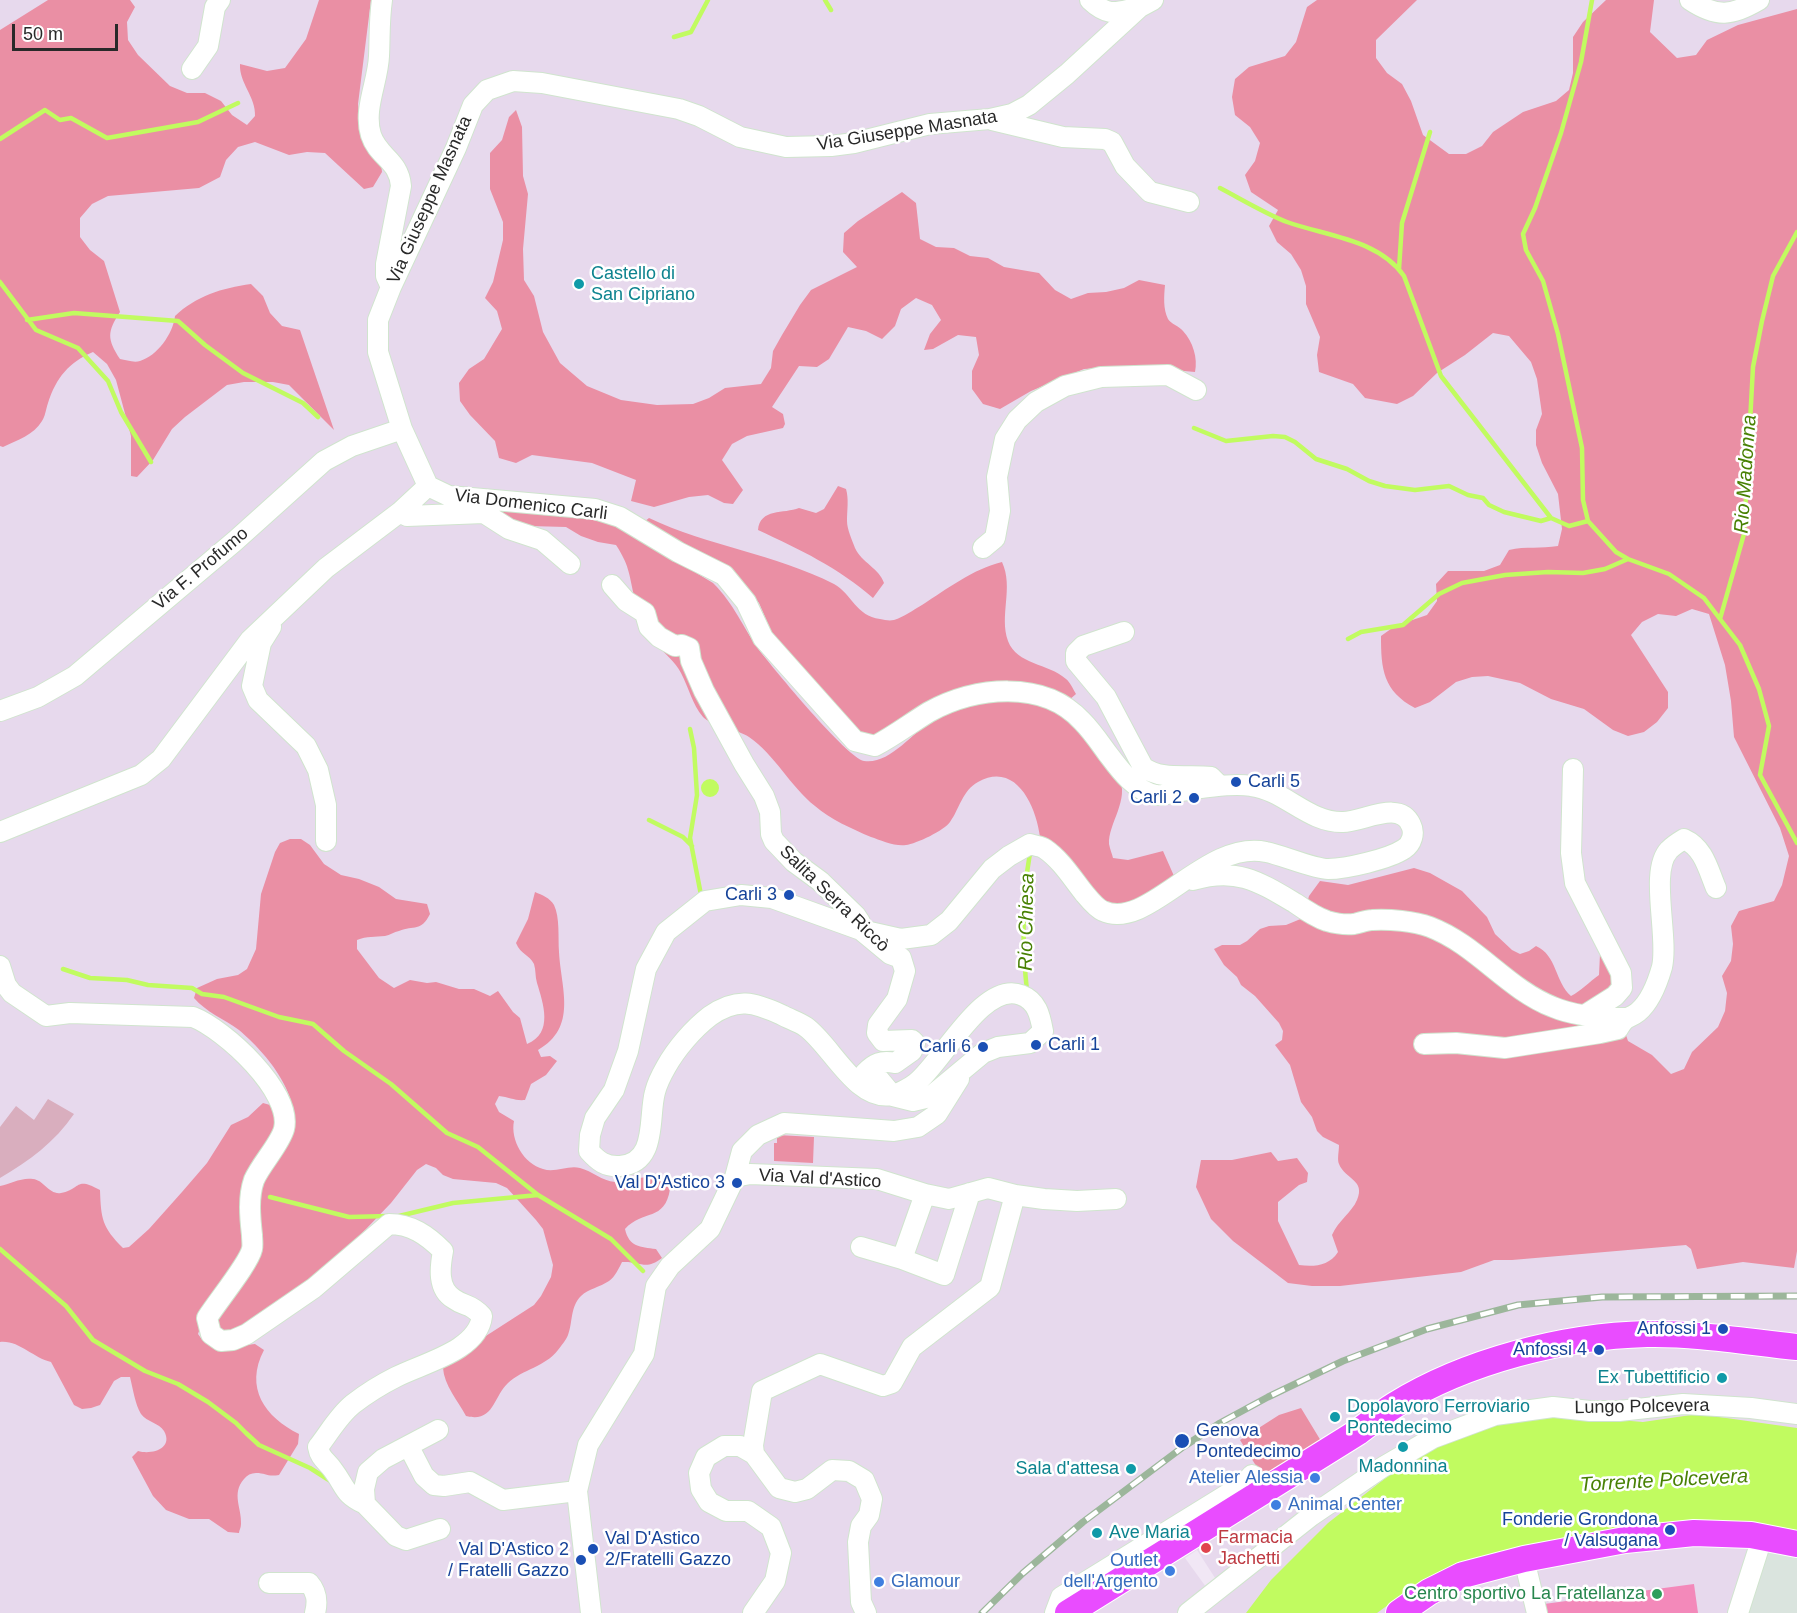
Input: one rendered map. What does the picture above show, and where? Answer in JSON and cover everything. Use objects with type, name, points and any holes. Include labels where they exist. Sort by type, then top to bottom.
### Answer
[{"type":"main road","points":[[1068,1613],[1358,1432],[1395,1405],[1440,1382],[1485,1365],[1516,1355],[1584,1340],[1625,1335],[1685,1335],[1797,1347]]},
{"type":"main road","points":[[1399,1613],[1428,1592],[1463,1575],[1524,1559],[1624,1540],[1694,1533],[1751,1535],[1797,1544]]},
{"type":"street","points":[[192,69],[208,46],[214,7],[220,0]]},
{"type":"street","points":[[382,0],[378,24],[377,78],[369,108],[371,136],[383,154],[397,167],[401,176],[402,186],[386,264],[386,276],[391,287]]},
{"type":"street","points":[[1090,0],[1102,11],[1110,13],[1147,4]]},
{"type":"street","points":[[1690,0],[1706,11],[1724,14],[1744,9],[1759,0]]},
{"type":"street","name":"Via Giuseppe Masnata","points":[[428,486],[402,429],[378,352],[378,320],[456,148],[473,105],[487,90],[513,81],[542,83],[679,109],[699,116],[740,137],[786,147],[831,146],[854,143],[930,124],[990,119],[1012,114],[1029,105],[1147,4]]},
{"type":"street","points":[[990,119],[1063,138],[1105,139],[1112,142],[1125,166],[1150,192],[1189,202]]},
{"type":"street","points":[[983,548],[995,538],[999,511],[997,477],[1005,439],[1017,420],[1036,402],[1065,386],[1101,377],[1168,375],[1196,390]]},
{"type":"street","name":"Via F. Profumo","points":[[0,711],[38,697],[75,676],[235,542],[324,461],[352,446],[402,429]]},
{"type":"street","points":[[0,832],[32,821],[153,768],[180,736],[250,640],[326,568],[400,512],[428,486]]},
{"type":"street","name":"Via Domenico Carli","points":[[428,486],[449,496],[595,509],[621,517],[678,552],[724,575],[746,602],[764,638],[855,741],[875,746],[895,736],[930,712],[976,694],[1022,691],[1050,698],[1081,719],[1120,770],[1138,787],[1157,795],[1251,785],[1281,795],[1314,816],[1343,822],[1395,813],[1407,819],[1413,831],[1412,838],[1405,849],[1377,860],[1326,869],[1285,856],[1256,850],[1230,854],[1130,913],[1103,911],[1090,900],[1062,865],[1044,848],[1030,844],[992,868],[949,921],[932,935],[901,939],[861,930],[772,898],[741,895],[705,901],[666,932],[646,969],[628,1051],[614,1090],[595,1118],[590,1135],[589,1151],[599,1161],[611,1166],[627,1165],[638,1159],[646,1149],[653,1122],[655,1093],[666,1067],[696,1028],[712,1015],[735,1003],[759,1004],[807,1028],[863,1088],[884,1095],[892,1095]]},
{"type":"street","points":[[400,512],[407,516],[484,513],[509,529],[542,540],[570,564]]},
{"type":"street","name":"Salita Serra Riccò","points":[[612,585],[626,601],[645,613],[649,627],[659,637],[675,646],[682,645],[689,648],[691,662],[704,691],[764,796],[770,812],[771,834],[774,841],[794,862],[820,881],[856,916],[860,921],[861,930],[890,954],[901,958],[905,971],[897,999],[878,1025],[877,1033],[882,1041],[912,1040],[915,1043],[912,1051],[895,1063],[883,1061],[872,1066],[865,1073],[878,1078],[892,1095]]},
{"type":"street","points":[[281,612],[261,643],[252,687],[258,700],[306,746],[314,762],[326,805],[326,841]]},
{"type":"street","points":[[1124,632],[1083,646],[1076,653],[1076,661],[1106,697],[1143,767],[1152,774],[1162,776],[1211,777],[1220,787]]},
{"type":"street","points":[[1573,770],[1571,853],[1575,883],[1621,973],[1622,988],[1615,996],[1585,1014]]},
{"type":"street","points":[[1176,885],[1208,876],[1228,874],[1264,884],[1313,915],[1328,921],[1352,924],[1370,920],[1428,926],[1451,936],[1530,995],[1554,1008],[1625,1018],[1638,1012],[1651,995],[1662,967],[1664,942],[1659,897],[1660,873],[1668,851],[1684,839],[1695,844],[1705,859],[1716,888]]},
{"type":"street","points":[[0,966],[6,985],[12,993],[46,1016],[70,1012],[193,1017],[207,1022],[230,1040],[273,1087],[284,1110],[284,1129],[254,1181],[250,1201],[252,1249],[207,1318],[211,1334],[221,1341],[233,1340],[247,1334],[314,1288],[388,1224],[402,1224],[428,1236],[443,1251],[440,1272],[445,1289],[453,1299],[473,1306],[482,1316],[481,1325],[472,1338],[449,1354],[396,1377],[352,1405],[318,1447],[319,1454],[324,1462],[333,1469],[344,1489],[354,1499],[365,1504],[396,1536],[406,1540],[440,1529]]},
{"type":"street","points":[[1014,992],[1029,998],[1039,1011],[1043,1031],[1030,1043],[998,1047],[983,1053],[930,1097],[913,1101],[892,1095],[915,1084],[975,1012],[991,999],[1014,992]]},
{"type":"street","points":[[1424,1044],[1456,1043],[1505,1048],[1531,1045],[1618,1029],[1625,1018]]},
{"type":"street","name":"Via Val d'Astico","points":[[591,1613],[577,1491],[588,1445],[644,1354],[656,1286],[670,1266],[710,1229],[735,1177],[742,1151],[758,1135],[784,1123],[894,1131],[918,1127],[937,1114],[966,1066]]},
{"type":"street","name":"Via Val d'Astico","points":[[735,1177],[750,1174],[877,1179],[949,1199],[988,1188],[1015,1195],[1077,1201],[1116,1199]]},
{"type":"street","points":[[861,1247],[944,1275],[970,1193]]},
{"type":"street","points":[[902,1259],[925,1194]]},
{"type":"street","points":[[754,1454],[753,1446],[762,1391],[820,1364],[883,1386],[892,1383],[912,1347],[990,1287],[1015,1195]]},
{"type":"street","name":"Lungo Polcevera","points":[[1188,1613],[1311,1516],[1383,1467],[1434,1438],[1495,1414],[1553,1407],[1619,1411],[1683,1404],[1752,1408],[1797,1414]]},
{"type":"street","points":[[365,1504],[364,1490],[368,1472],[383,1459],[438,1430]]},
{"type":"street","points":[[753,1613],[775,1581],[781,1553],[771,1527],[748,1511],[726,1510],[709,1502],[701,1489],[699,1473],[706,1457],[724,1446],[740,1446],[754,1454],[779,1488],[795,1492],[807,1489],[832,1470],[849,1471],[864,1480],[872,1499],[869,1515],[861,1526],[858,1542],[861,1602],[866,1613]]},
{"type":"street","points":[[409,1447],[424,1476],[434,1485],[444,1486],[470,1482],[503,1500],[577,1491]]},
{"type":"street","points":[[1055,1613],[1061,1597],[1244,1484],[1252,1475]]},
{"type":"street","points":[[1738,1613],[1762,1538]]},
{"type":"street","points":[[1524,1559],[1537,1613]]},
{"type":"street","points":[[269,1583],[309,1583],[315,1590],[317,1598],[315,1613]]},
{"type":"shaded area","points":[[48,0],[130,0],[135,7],[127,22],[128,40],[138,55],[170,86],[187,93],[205,93],[221,101],[232,115],[247,125],[255,116],[255,109],[240,71],[240,64],[267,71],[285,68],[306,39],[319,0],[371,0],[358,104],[361,128],[381,163],[382,172],[373,187],[364,189],[325,153],[307,152],[289,155],[255,142],[238,147],[226,160],[220,177],[199,188],[108,196],[92,204],[80,218],[80,237],[90,250],[104,261],[120,312],[110,336],[120,359],[138,362],[152,354],[168,337],[175,316],[192,303],[220,291],[251,284],[263,296],[270,313],[282,326],[300,330],[334,430],[289,385],[273,382],[244,382],[227,385],[172,429],[153,460],[137,477],[131,476],[131,436],[116,380],[107,364],[93,352],[64,372],[51,394],[39,426],[25,437],[3,447],[0,446],[0,30]]},
{"type":"shaded area","points":[[1317,0],[1417,0],[1376,40],[1376,58],[1387,73],[1402,84],[1411,101],[1423,135],[1449,154],[1466,154],[1482,146],[1493,132],[1523,112],[1556,101],[1569,90],[1573,73],[1573,37],[1583,22],[1606,0],[1654,0],[1650,32],[1677,58],[1696,55],[1707,40],[1738,25],[1797,9],[1797,1251],[1794,1268],[1743,1262],[1697,1269],[1691,1249],[1686,1245],[1494,1260],[1461,1272],[1340,1286],[1288,1283],[1233,1241],[1211,1219],[1196,1187],[1201,1160],[1232,1160],[1271,1152],[1278,1161],[1297,1158],[1308,1173],[1307,1182],[1299,1185],[1278,1202],[1278,1221],[1299,1265],[1321,1265],[1338,1252],[1332,1235],[1355,1204],[1359,1188],[1339,1164],[1339,1145],[1323,1137],[1317,1131],[1312,1117],[1301,1102],[1290,1065],[1275,1045],[1282,1040],[1283,1031],[1279,1023],[1255,996],[1241,985],[1214,949],[1222,945],[1240,945],[1260,929],[1286,925],[1303,918],[1309,896],[1320,881],[1348,885],[1414,868],[1430,873],[1462,891],[1487,917],[1495,934],[1512,950],[1520,954],[1536,946],[1543,950],[1571,996],[1599,975],[1600,954],[1609,956],[1617,982],[1578,1016],[1579,1025],[1587,1029],[1625,1032],[1628,1041],[1652,1055],[1671,1074],[1684,1069],[1692,1052],[1718,1027],[1725,1011],[1727,993],[1722,976],[1731,961],[1733,944],[1731,926],[1739,911],[1774,901],[1782,885],[1789,856],[1780,828],[1734,737],[1725,665],[1709,614],[1692,609],[1676,616],[1658,614],[1642,622],[1631,635],[1668,692],[1668,708],[1657,722],[1644,732],[1628,736],[1613,730],[1584,709],[1551,699],[1520,683],[1488,676],[1472,677],[1456,682],[1430,702],[1415,708],[1396,694],[1390,686],[1383,669],[1381,636],[1395,626],[1427,615],[1437,601],[1436,584],[1448,571],[1484,571],[1500,565],[1509,550],[1558,546],[1562,529],[1558,494],[1542,463],[1536,445],[1536,430],[1542,414],[1537,379],[1531,362],[1509,336],[1493,333],[1437,373],[1413,396],[1397,404],[1365,398],[1353,384],[1319,372],[1317,355],[1320,337],[1306,304],[1306,286],[1301,270],[1291,254],[1277,242],[1269,226],[1278,210],[1251,192],[1245,175],[1255,161],[1260,143],[1250,127],[1235,115],[1232,97],[1235,79],[1249,67],[1285,56],[1296,42],[1307,7]]},
{"type":"shaded area","points":[[516,110],[522,127],[523,176],[528,194],[523,249],[524,280],[534,296],[543,332],[560,363],[587,386],[621,400],[657,405],[693,404],[725,388],[761,384],[771,368],[773,351],[811,290],[857,267],[843,252],[844,233],[902,192],[916,203],[920,239],[936,247],[954,248],[970,256],[988,258],[1004,267],[1039,273],[1055,290],[1071,299],[1088,293],[1124,288],[1139,280],[1165,285],[1166,315],[1169,321],[1181,329],[1190,340],[1195,356],[1195,372],[1130,366],[1084,369],[1031,391],[1000,409],[983,404],[972,389],[972,371],[979,355],[976,337],[958,335],[933,349],[924,350],[930,334],[941,320],[932,305],[916,298],[901,309],[895,326],[882,339],[866,331],[848,327],[829,359],[817,367],[799,366],[772,407],[783,414],[785,424],[783,428],[747,436],[732,444],[722,460],[743,490],[733,504],[724,503],[708,495],[689,497],[654,507],[631,501],[636,480],[592,463],[532,455],[516,463],[499,458],[495,441],[460,401],[459,383],[469,369],[484,359],[502,329],[497,311],[485,298],[493,282],[503,240],[503,222],[490,189],[490,153],[502,140],[509,117]]},
{"type":"shaded area","points":[[838,486],[846,489],[847,524],[855,548],[884,583],[873,598],[832,568],[758,530],[763,518],[774,513],[799,508],[816,513],[824,509]]},
{"type":"shaded area","points":[[495,505],[602,516],[713,583],[733,608],[759,650],[794,692],[842,745],[864,761],[882,758],[900,747],[932,721],[944,714],[974,704],[1005,699],[1036,702],[1049,707],[1077,728],[1119,778],[1122,794],[1109,844],[1113,858],[1128,860],[1163,851],[1174,876],[1134,903],[1117,907],[1101,901],[1040,837],[1029,800],[1013,782],[1003,777],[991,777],[978,782],[968,790],[947,825],[911,844],[888,843],[842,823],[821,811],[806,798],[767,753],[749,737],[712,723],[703,717],[679,669],[658,645],[649,629],[634,596],[626,564],[616,545],[581,536],[566,527],[530,526],[497,513]]},
{"type":"shaded area","points":[[649,518],[694,536],[812,574],[840,588],[865,614],[887,620],[901,617],[971,574],[1002,562],[1007,582],[1006,631],[1012,649],[1018,655],[1059,674],[1069,682],[1076,694],[1069,700],[1034,685],[1016,682],[989,683],[966,689],[888,731],[870,736],[857,733],[774,638],[759,603],[736,576],[644,522]]},
{"type":"shaded area","points":[[290,839],[301,839],[310,845],[324,864],[341,875],[379,887],[396,899],[427,904],[430,914],[420,926],[385,936],[357,940],[357,949],[379,978],[394,988],[410,980],[436,982],[459,989],[474,989],[490,996],[498,991],[520,1018],[527,1044],[541,1033],[544,1025],[544,1008],[536,981],[534,964],[516,943],[528,919],[535,892],[550,900],[557,915],[564,993],[563,1019],[550,1041],[538,1050],[541,1057],[550,1056],[557,1061],[546,1075],[531,1084],[525,1100],[499,1096],[495,1104],[499,1112],[514,1121],[516,1143],[524,1157],[536,1166],[548,1170],[580,1168],[615,1182],[651,1177],[664,1182],[670,1189],[667,1199],[658,1211],[639,1219],[625,1229],[632,1243],[640,1247],[656,1249],[662,1258],[647,1265],[622,1262],[611,1279],[581,1296],[573,1310],[568,1335],[558,1350],[547,1360],[508,1383],[492,1407],[482,1416],[466,1416],[449,1387],[443,1368],[461,1352],[534,1305],[551,1277],[553,1265],[543,1229],[507,1188],[496,1183],[453,1179],[426,1164],[417,1170],[391,1203],[343,1253],[305,1287],[235,1333],[224,1332],[217,1324],[219,1313],[259,1255],[262,1237],[260,1182],[266,1170],[288,1142],[294,1121],[288,1092],[261,1051],[239,1030],[194,998],[197,988],[217,979],[238,975],[247,969],[256,949],[261,894],[275,852],[280,843]]},
{"type":"shaded area","points":[[48,1099],[74,1114],[41,1150],[0,1178],[0,1127],[16,1106],[34,1120]]},
{"type":"shaded area","points":[[263,1103],[270,1105],[277,1116],[274,1130],[256,1160],[244,1246],[237,1260],[211,1295],[198,1334],[210,1346],[217,1348],[255,1344],[264,1350],[256,1377],[261,1400],[276,1419],[299,1434],[298,1444],[279,1475],[252,1473],[246,1476],[240,1485],[238,1490],[241,1518],[239,1533],[228,1532],[209,1519],[189,1519],[166,1510],[153,1496],[132,1457],[138,1451],[149,1452],[160,1449],[166,1442],[166,1437],[162,1428],[141,1414],[130,1377],[121,1377],[114,1381],[100,1405],[82,1409],[74,1405],[51,1362],[20,1346],[0,1342],[0,1186],[29,1179],[37,1180],[53,1192],[61,1193],[82,1184],[92,1186],[100,1190],[102,1216],[107,1228],[123,1248],[129,1247],[149,1229],[207,1163],[231,1125],[248,1117]]},
{"type":"shaded area","points":[[777,1135],[814,1137],[813,1163],[774,1161],[774,1143],[777,1143]]},
{"type":"shaded area","points":[[1301,1408],[1321,1441],[1263,1477],[1240,1440],[1279,1415]]},
{"type":"shaded area","points":[[1768,1547],[1797,1551],[1797,1613],[1749,1613],[1748,1607]]},
{"type":"shaded area","points":[[1197,1550],[1217,1581],[1206,1587],[1185,1558]]},
{"type":"shaded area","name":"Centro sportivo La Fratellanza","points":[[1694,1584],[1698,1613],[1545,1613],[1544,1604]]},
{"type":"water","points":[[710,779],[716,782],[719,788],[716,794],[710,797],[704,794],[701,788],[704,782]]},
{"type":"water","name":"Torrente Polcevera","points":[[1698,1414],[1797,1428],[1797,1536],[1447,1569],[1410,1589],[1377,1613],[1246,1613],[1271,1580],[1328,1523],[1397,1469],[1436,1447],[1490,1424],[1558,1415],[1643,1422]]},
{"type":"waterway","points":[[674,37],[691,32],[708,0]]},
{"type":"waterway","points":[[825,0],[831,10]]},
{"type":"waterway","points":[[1592,0],[1581,62],[1561,133],[1535,208],[1523,234],[1526,250],[1543,281],[1558,334],[1582,448],[1583,500],[1588,521],[1616,552],[1628,559],[1669,574],[1704,598],[1720,619]]},
{"type":"waterway","points":[[0,139],[45,110],[60,120],[71,118],[107,138],[198,122],[238,103]]},
{"type":"waterway","points":[[1399,269],[1402,223],[1430,132]]},
{"type":"waterway","points":[[1220,188],[1287,222],[1366,246],[1393,264],[1404,276],[1441,376],[1551,518],[1569,526],[1588,521]]},
{"type":"waterway","name":"Rio Madonna","points":[[1797,232],[1773,276],[1762,321],[1753,367],[1744,534],[1720,619],[1740,645],[1759,689],[1769,726],[1760,775],[1797,843]]},
{"type":"waterway","points":[[0,282],[36,330],[78,348],[108,381],[121,412],[151,462]]},
{"type":"waterway","points":[[27,320],[74,313],[178,321],[205,345],[243,373],[303,403],[318,417]]},
{"type":"waterway","points":[[1194,428],[1226,441],[1273,436],[1285,437],[1316,459],[1347,469],[1369,481],[1385,486],[1415,490],[1449,486],[1468,495],[1483,498],[1489,505],[1504,512],[1541,521],[1551,518]]},
{"type":"waterway","points":[[1348,639],[1361,632],[1403,625],[1439,594],[1462,583],[1505,575],[1548,572],[1583,573],[1605,569],[1628,559]]},
{"type":"waterway","points":[[690,729],[694,748],[697,795],[690,838],[701,895]]},
{"type":"waterway","points":[[649,820],[683,837],[692,846]]},
{"type":"waterway","name":"Rio Chiesa","points":[[1027,991],[1024,922],[1025,887],[1030,853]]},
{"type":"waterway","points":[[63,969],[90,978],[192,988],[202,994],[224,997],[279,1017],[313,1024],[344,1051],[391,1084],[447,1133],[478,1147],[538,1195],[611,1239],[643,1271]]},
{"type":"waterway","points":[[399,1216],[453,1203],[538,1195]]},
{"type":"waterway","points":[[270,1197],[349,1217],[388,1216]]},
{"type":"waterway","points":[[0,1249],[66,1306],[93,1340],[145,1371],[178,1384],[208,1402],[236,1423],[259,1445],[310,1468],[332,1482]]},
{"type":"railway","points":[[982,1613],[1023,1573],[1083,1522],[1183,1447],[1220,1423],[1268,1397],[1343,1361],[1427,1329],[1518,1305],[1602,1297],[1797,1296]]},
{"type":"place","name":"Castello di San Cipriano","points":[[579,284]]},
{"type":"place","name":"Carli 5","points":[[1236,782]]},
{"type":"place","name":"Carli 2","points":[[1194,798]]},
{"type":"place","name":"Carli 3","points":[[789,895]]},
{"type":"place","name":"Carli 1","points":[[1036,1045]]},
{"type":"place","name":"Carli 6","points":[[983,1047]]},
{"type":"place","name":"Val D'Astico 3","points":[[737,1183]]},
{"type":"place","name":"Anfossi 1","points":[[1723,1329]]},
{"type":"place","name":"Anfossi 4","points":[[1599,1350]]},
{"type":"place","name":"Ex Tubettificio","points":[[1722,1378]]},
{"type":"place","name":"Dopolavoro Ferroviario Pontedecimo","points":[[1335,1417]]},
{"type":"place","name":"Genova Pontedecimo","points":[[1182,1441]]},
{"type":"place","name":"Madonnina","points":[[1403,1447]]},
{"type":"place","name":"Sala d'attesa","points":[[1131,1469]]},
{"type":"place","name":"Atelier Alessia","points":[[1315,1478]]},
{"type":"place","name":"Animal Center","points":[[1276,1505]]},
{"type":"place","name":"Fonderie Grondona / Valsugana","points":[[1670,1530]]},
{"type":"place","name":"Ave Maria","points":[[1097,1533]]},
{"type":"place","name":"Farmacia Jachetti","points":[[1206,1548]]},
{"type":"place","name":"Val D'Astico 2/Fratelli Gazzo","points":[[593,1549]]},
{"type":"place","name":"Val D'Astico 2 / Fratelli Gazzo","points":[[581,1560]]},
{"type":"place","name":"Outlet dell'Argento","points":[[1170,1571]]},
{"type":"place","name":"Glamour","points":[[879,1582]]},
{"type":"place","name":"Centro sportivo La Fratellanza","points":[[1657,1594]]}]
